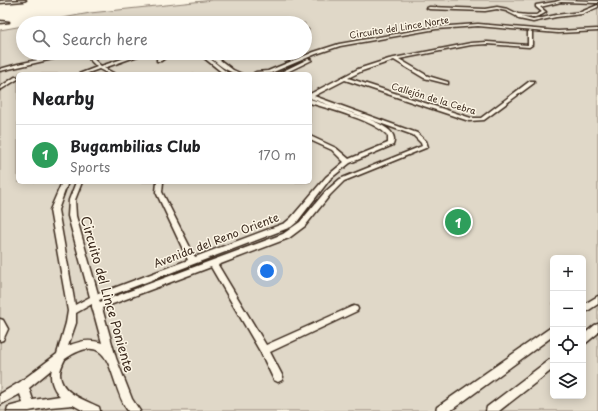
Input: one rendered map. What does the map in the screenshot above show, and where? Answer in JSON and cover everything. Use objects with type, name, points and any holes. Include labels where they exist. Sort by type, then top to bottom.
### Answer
[{"type":"street","points":[[0,2],[24,0]]},
{"type":"street","points":[[517,15],[535,16],[544,12],[537,6],[561,1],[598,2]]},
{"type":"street","points":[[513,13],[498,10],[485,11],[429,8],[484,10],[497,8],[507,10],[513,13],[517,15],[520,18],[533,21],[556,16],[582,14],[597,7]]},
{"type":"street","points":[[0,22],[7,22]]},
{"type":"street","name":"Circuito del Lince Norte","points":[[312,54],[339,45],[436,28],[478,25],[558,32],[598,30]]},
{"type":"street","name":"Circuito del Lince Norte","points":[[312,60],[337,49],[432,31],[474,27],[562,35],[598,33]]},
{"type":"street","points":[[312,95],[344,78],[374,65],[395,59],[471,44],[487,43],[529,46],[530,32]]},
{"type":"street","points":[[395,59],[426,77],[446,83]]},
{"type":"street","points":[[0,65],[25,60]]},
{"type":"street","points":[[0,70],[40,60]]},
{"type":"street","points":[[94,60],[100,68],[109,72]]},
{"type":"street","points":[[87,72],[123,60]]},
{"type":"street","points":[[209,60],[224,72]]},
{"type":"street","points":[[217,60],[235,72]]},
{"type":"street","name":"Circuito del Lince Norte","points":[[268,72],[298,60]]},
{"type":"street","name":"Circuito del Lince Norte","points":[[284,72],[311,60]]},
{"type":"street","name":"Callejón de la Cebra","points":[[344,78],[471,120],[482,119],[532,82]]},
{"type":"street","points":[[0,89],[16,79]]},
{"type":"street","points":[[312,97],[375,119]]},
{"type":"street","points":[[312,102],[369,122],[375,119]]},
{"type":"street","name":"Avenida del Reno Oriente","points":[[96,302],[213,264],[286,236],[297,230],[339,182],[349,176],[424,149],[426,146],[420,136],[375,119]]},
{"type":"street","name":"Avenida del Reno Oriente","points":[[72,311],[193,261],[288,225],[294,220],[328,178],[348,162],[391,144],[392,140],[389,133],[379,126],[369,122]]},
{"type":"street","points":[[312,139],[334,149],[348,162]]},
{"type":"street","points":[[63,184],[54,210],[72,311],[71,323],[55,374],[59,388],[74,400],[95,411]]},
{"type":"street","name":"Circuito del Lince Poniente","points":[[78,184],[72,200],[72,216],[111,358],[128,402],[135,411]]},
{"type":"street","points":[[160,184],[159,192],[193,261]]},
{"type":"street","points":[[213,264],[264,350],[278,377]]},
{"type":"street","points":[[586,308],[598,299]]},
{"type":"street","points":[[264,350],[354,309]]},
{"type":"street","points":[[0,323],[3,328],[0,337]]},
{"type":"street","points":[[586,338],[598,328]]},
{"type":"street","points":[[441,411],[550,333]]},
{"type":"street","points":[[0,400],[23,386],[62,354],[80,346],[92,345],[106,350],[111,358]]},
{"type":"street","points":[[491,411],[550,365]]},
{"type":"street","points":[[23,386],[29,405]]},
{"type":"street","points":[[12,411],[29,405],[52,401],[74,400]]},
{"type":"shaded area","points":[[213,0],[598,0],[598,411],[0,411],[0,30],[16,27],[16,60],[312,60],[312,16],[74,16]]},
{"type":"place","name":"Bugambilias Club","points":[[458,222]]}]
